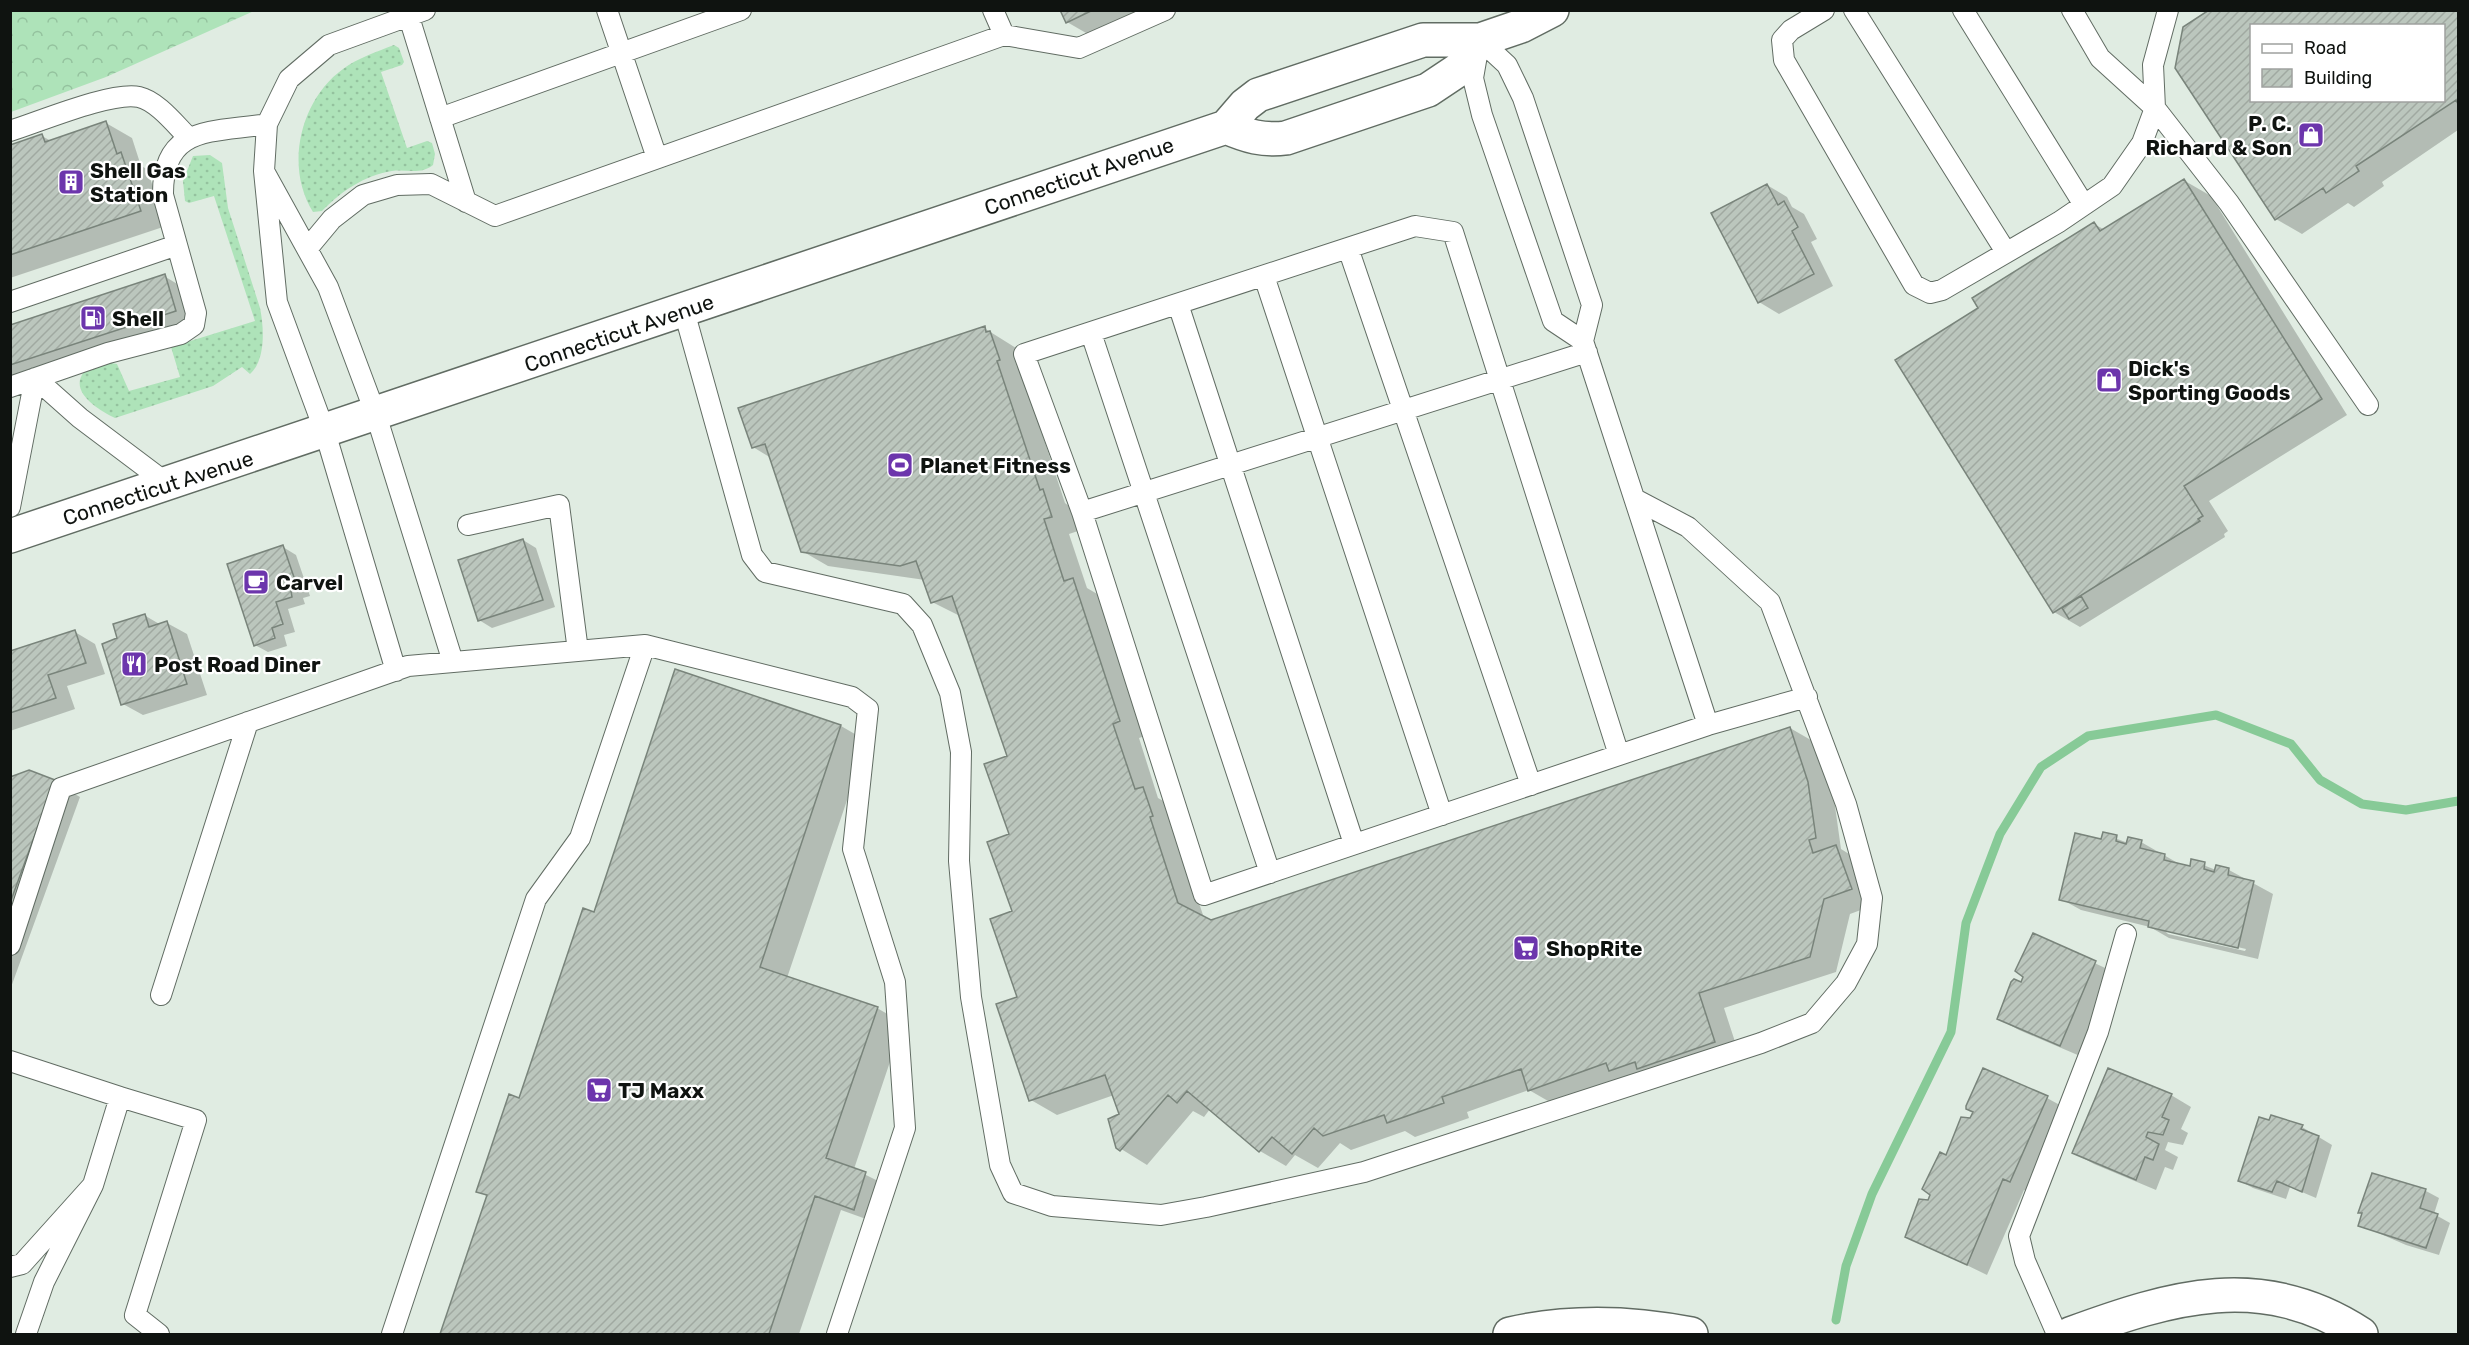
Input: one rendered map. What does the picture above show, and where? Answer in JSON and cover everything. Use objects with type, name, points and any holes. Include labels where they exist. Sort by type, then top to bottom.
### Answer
[{"type":"main road","points":[[1480,40],[1461,68],[1428,90],[1286,138],[1270,140],[1253,138],[1226,127],[1245,105],[1258,95],[1423,40],[1480,40],[1521,26],[1552,10]]},
{"type":"main road","name":"Connecticut Avenue","points":[[10,537],[1226,127]]},
{"type":"main road","points":[[2070,1335],[2170,1301],[2219,1296],[2258,1296],[2294,1304],[2327,1316],[2361,1335]]},
{"type":"main road","points":[[1510,1335],[1533,1329],[1614,1322],[1691,1335]]},
{"type":"lane","points":[[606,10],[657,158]]},
{"type":"lane","points":[[440,118],[741,10]]},
{"type":"lane","points":[[993,10],[1004,35]]},
{"type":"lane","points":[[307,249],[332,219],[363,195],[397,185],[431,184],[495,216],[1004,35],[1079,48],[1165,10]]},
{"type":"lane","points":[[1824,10],[1791,30],[1782,40],[1784,60],[1914,285],[1930,293],[1942,290],[2112,186],[2142,143],[2155,108],[2153,65],[2169,10]]},
{"type":"lane","points":[[1854,10],[2006,252]]},
{"type":"lane","points":[[1963,10],[2084,205]]},
{"type":"lane","points":[[2072,10],[2100,58],[2155,108],[2229,202],[2368,405]]},
{"type":"lane","points":[[396,670],[325,432],[277,302],[264,171],[267,124],[289,79],[329,45],[417,14],[440,118],[466,202]]},
{"type":"lane","points":[[1480,40],[1473,78],[1482,115],[1553,321],[1585,346]]},
{"type":"lane","points":[[1480,40],[1507,65],[1523,98],[1592,304],[1585,346],[1708,725]]},
{"type":"lane","points":[[10,131],[118,96],[140,97],[155,105],[189,137]]},
{"type":"lane","points":[[10,387],[108,353],[181,334],[194,325],[196,313],[162,195],[162,174],[170,153],[189,137],[267,124]]},
{"type":"lane","points":[[264,171],[328,287],[376,415],[453,662]]},
{"type":"lane","points":[[1619,755],[1453,232],[1415,226],[1024,354],[1082,512],[1204,895],[1708,725],[1810,706]]},
{"type":"lane","points":[[10,302],[177,245]]},
{"type":"lane","points":[[1348,248],[1531,785]]},
{"type":"lane","points":[[1264,276],[1442,814]]},
{"type":"lane","points":[[1178,304],[1354,844]]},
{"type":"lane","points":[[684,311],[752,555],[765,572],[903,604],[922,625],[950,693],[961,752],[959,861],[971,997],[1000,1165],[1013,1193],[1052,1206],[1161,1215],[1364,1172],[1761,1043],[1812,1023],[1846,983],[1867,944],[1872,898],[1846,804],[1770,602],[1688,527],[1635,499]]},
{"type":"lane","points":[[1091,333],[1270,873]]},
{"type":"lane","points":[[1082,512],[1500,379],[1585,346]]},
{"type":"lane","points":[[35,378],[80,418],[168,485]]},
{"type":"lane","points":[[10,507],[35,378]]},
{"type":"lane","points":[[468,525],[560,505],[579,651]]},
{"type":"lane","points":[[392,1335],[536,899],[580,838],[645,645]]},
{"type":"lane","points":[[10,945],[61,788],[408,666],[645,645],[852,697],[868,709],[853,849],[895,982],[905,1128],[837,1335]]},
{"type":"lane","points":[[161,995],[248,722]]},
{"type":"lane","points":[[2056,1335],[2025,1261],[2019,1236],[2098,1032],[2126,934]]},
{"type":"lane","points":[[10,1061],[196,1120],[135,1315],[159,1335]]},
{"type":"lane","points":[[26,1335],[44,1282],[93,1185],[120,1097]]},
{"type":"lane","points":[[10,1267],[22,1264],[93,1185]]},
{"type":"green space","points":[[11,10],[254,11],[106,77],[11,112]]},
{"type":"green space","points":[[394,45],[399,48],[404,62],[402,65],[381,72],[407,148],[427,141],[432,143],[435,154],[433,165],[424,170],[381,173],[345,191],[322,211],[313,212],[304,194],[300,174],[301,134],[307,115],[328,82],[343,69],[361,58]]},
{"type":"green space","points":[[210,155],[222,163],[228,208],[260,308],[263,343],[259,360],[250,374],[242,367],[213,386],[115,418],[94,406],[83,393],[80,379],[84,372],[111,363],[117,364],[129,391],[180,377],[171,347],[255,321],[214,196],[189,203],[185,201],[183,181],[193,156]]},
{"type":"building","points":[[1060,10],[1093,10],[1066,23]]},
{"type":"building","name":"P. C. Richard & Son","points":[[2209,10],[2458,10],[2458,104],[2456,100],[2356,166],[2359,171],[2326,193],[2323,188],[2275,220],[2175,68],[2183,27]]},
{"type":"building","name":"Shell Gas Station","points":[[106,121],[117,154],[121,152],[141,211],[10,255],[10,145],[42,134],[45,142]]},
{"type":"building","name":"Dick's Sporting Goods","points":[[2184,179],[2322,399],[2184,486],[2203,516],[2198,519],[2200,521],[2053,613],[1895,360],[1978,308],[1972,298],[2094,222],[2100,231]]},
{"type":"building","points":[[1767,184],[1778,205],[1784,201],[1798,227],[1792,231],[1814,274],[1758,303],[1711,213]]},
{"type":"building","name":"Shell","points":[[165,274],[176,311],[10,365],[10,325]]},
{"type":"building","points":[[985,326],[986,332],[990,331],[1000,360],[997,361],[1040,490],[1043,489],[1052,517],[1044,519],[1064,581],[1073,578],[1120,721],[1113,724],[1135,789],[1143,787],[1153,816],[1150,817],[1178,903],[1211,920],[1790,727],[1808,782],[1816,838],[1809,840],[1813,853],[1836,845],[1852,889],[1824,899],[1810,957],[1699,993],[1715,1042],[1637,1069],[1635,1062],[1609,1071],[1606,1063],[1528,1091],[1521,1069],[1442,1097],[1444,1103],[1387,1123],[1384,1115],[1323,1136],[1314,1128],[1292,1154],[1272,1137],[1259,1152],[1187,1091],[1177,1103],[1168,1095],[1120,1151],[1116,1148],[1108,1119],[1119,1114],[1105,1075],[1029,1101],[996,1004],[1017,997],[990,919],[1012,911],[987,842],[1009,834],[984,764],[1007,756],[952,596],[931,603],[916,561],[900,566],[801,552],[765,444],[752,448],[738,408]]},
{"type":"building","points":[[523,539],[543,600],[478,621],[458,560]]},
{"type":"building","points":[[283,545],[298,589],[291,591],[292,597],[276,602],[283,624],[272,628],[275,638],[254,646],[227,564]]},
{"type":"building","points":[[2081,596],[2088,608],[2069,619],[2062,608]]},
{"type":"building","points":[[145,614],[149,627],[167,621],[187,684],[121,705],[102,644],[117,638],[113,624]]},
{"type":"building","points":[[75,630],[86,663],[48,675],[56,698],[10,713],[10,651]]},
{"type":"building","points":[[675,669],[841,725],[760,967],[878,1007],[826,1158],[866,1172],[854,1210],[815,1196],[769,1334],[440,1334],[487,1195],[476,1192],[509,1094],[519,1098],[583,908],[594,912]]},
{"type":"building","points":[[29,770],[55,780],[10,903],[10,777]]},
{"type":"building","points":[[2103,832],[2117,835],[2116,841],[2126,844],[2128,837],[2142,840],[2140,848],[2165,854],[2164,860],[2190,866],[2191,859],[2205,862],[2204,869],[2214,872],[2216,865],[2229,868],[2228,875],[2254,881],[2238,948],[2148,927],[2149,921],[2059,900],[2075,833],[2101,839]]},
{"type":"building","points":[[2033,933],[2096,961],[2060,1046],[1997,1019],[2011,982],[2014,979],[2021,982],[2023,977],[2015,971]]},
{"type":"building","points":[[1983,1068],[2048,1096],[2010,1182],[2003,1179],[1967,1265],[1905,1237],[1919,1199],[1928,1200],[1930,1195],[1922,1189],[1940,1152],[1946,1155],[1961,1117],[1970,1118],[1973,1112],[1966,1109],[1966,1106]]},
{"type":"building","points":[[2108,1068],[2172,1094],[2162,1117],[2169,1120],[2163,1135],[2148,1132],[2146,1137],[2159,1144],[2153,1160],[2145,1157],[2136,1180],[2072,1153]]},
{"type":"building","points":[[2271,1115],[2303,1125],[2301,1129],[2319,1136],[2302,1192],[2277,1181],[2272,1192],[2238,1181],[2259,1117],[2269,1120]]},
{"type":"building","points":[[2372,1173],[2426,1189],[2420,1208],[2438,1214],[2426,1248],[2358,1226],[2362,1213],[2358,1213]]},
{"type":"waterway","points":[[1836,1320],[1846,1266],[1872,1194],[1951,1032],[1966,923],[2000,834],[2041,767],[2088,736],[2216,715],[2291,744],[2320,780],[2362,804],[2406,810],[2458,801]]},
{"type":"place","name":"P. C. Richard & Son","points":[[2311,135]]},
{"type":"place","name":"Shell Gas Station","points":[[71,182]]},
{"type":"place","name":"Shell","points":[[93,318]]},
{"type":"place","name":"Dick's Sporting Goods","points":[[2109,380]]},
{"type":"place","name":"Planet Fitness","points":[[900,465]]},
{"type":"place","name":"Carvel","points":[[256,582]]},
{"type":"place","name":"Post Road Diner","points":[[134,664]]},
{"type":"place","name":"ShopRite","points":[[1526,948]]},
{"type":"place","name":"TJ Maxx","points":[[599,1090]]}]
